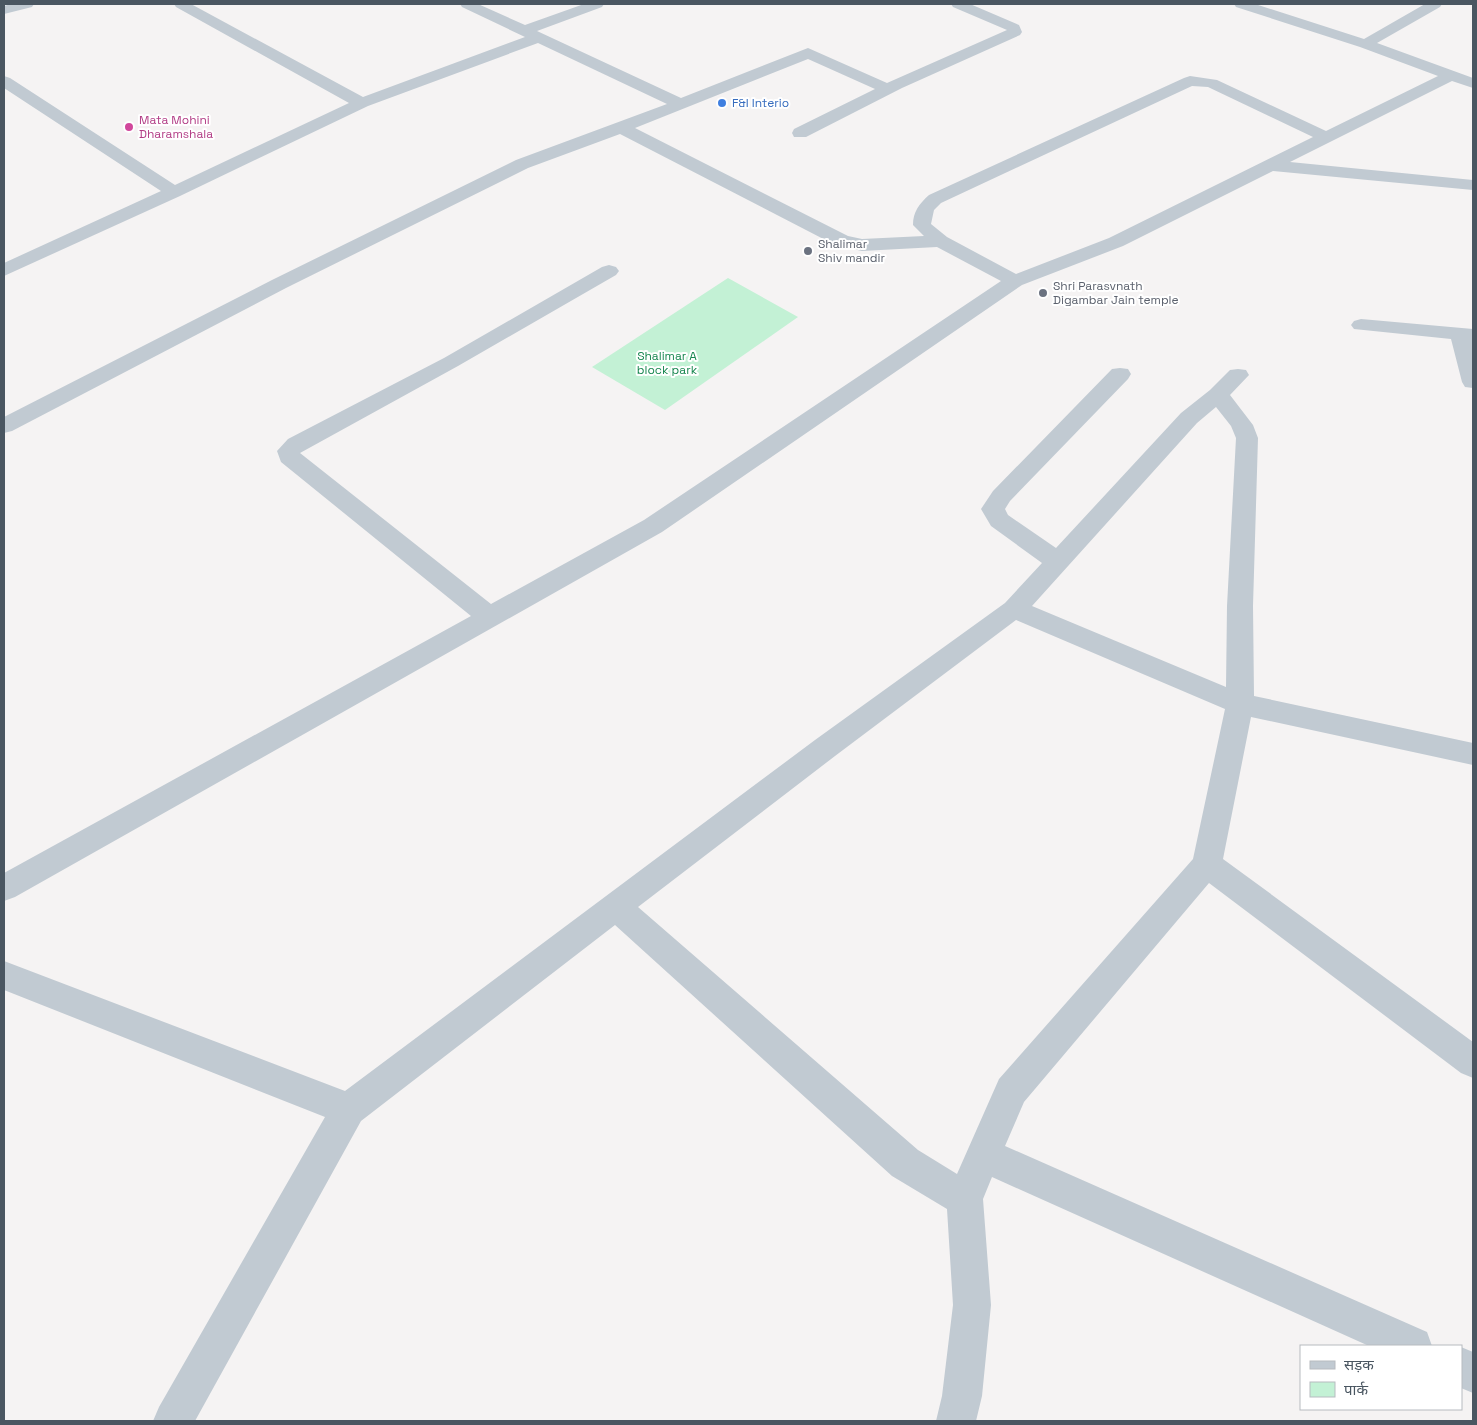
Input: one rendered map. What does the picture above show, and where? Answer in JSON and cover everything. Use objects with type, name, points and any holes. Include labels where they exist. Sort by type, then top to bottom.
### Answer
[{"type":"street","points":[[4,10],[27,4]]},
{"type":"street","points":[[181,4],[362,103]]},
{"type":"street","points":[[467,4],[681,104]]},
{"type":"street","points":[[4,270],[362,103],[532,34],[597,4]]},
{"type":"street","points":[[800,133],[887,89],[1015,32],[1014,28],[958,4]]},
{"type":"street","points":[[1241,4],[1365,44],[1473,83]]},
{"type":"street","points":[[1365,44],[1435,4]]},
{"type":"street","points":[[4,426],[279,284],[522,164],[621,128],[808,53],[887,89]]},
{"type":"street","points":[[4,888],[653,526],[1015,281],[1116,242],[1451,75]]},
{"type":"street","points":[[4,81],[174,192]]},
{"type":"street","points":[[1015,281],[940,241],[922,225],[925,207],[935,199],[1190,81],[1212,83],[1326,137]]},
{"type":"street","points":[[621,128],[842,241],[862,244],[940,241]]},
{"type":"street","points":[[1270,165],[1473,185]]},
{"type":"street","points":[[490,618],[289,457],[288,450],[304,439],[450,362],[609,272]]},
{"type":"street","points":[[1361,325],[1466,334],[1473,382]]},
{"type":"street","points":[[1058,561],[999,520],[993,509],[1001,496],[1120,374]]},
{"type":"street","points":[[173,1421],[349,1109],[825,748],[1014,608],[1189,418],[1218,395],[1238,375]]},
{"type":"street","points":[[956,1421],[962,1396],[972,1305],[965,1199],[1011,1092],[1207,864],[1240,704],[1240,606],[1246,438],[1242,425],[1218,395]]},
{"type":"street","points":[[1014,608],[1240,704],[1473,754]]},
{"type":"street","points":[[1207,864],[1473,1062]]},
{"type":"street","points":[[616,907],[905,1163],[965,1199]]},
{"type":"street","points":[[4,975],[349,1109]]},
{"type":"street","points":[[984,1155],[1411,1345]]},
{"type":"green space","name":"Shalimar A block park","points":[[728,278],[798,317],[665,410],[592,367]]},
{"type":"place","name":"F&I Interio","points":[[722,103]]},
{"type":"place","name":"Mata Mohini Dharamshala","points":[[129,127]]},
{"type":"place","name":"Shalimar Shiv mandir","points":[[808,251]]},
{"type":"place","name":"Shri Parasvnath Digambar Jain temple","points":[[1043,293]]}]
